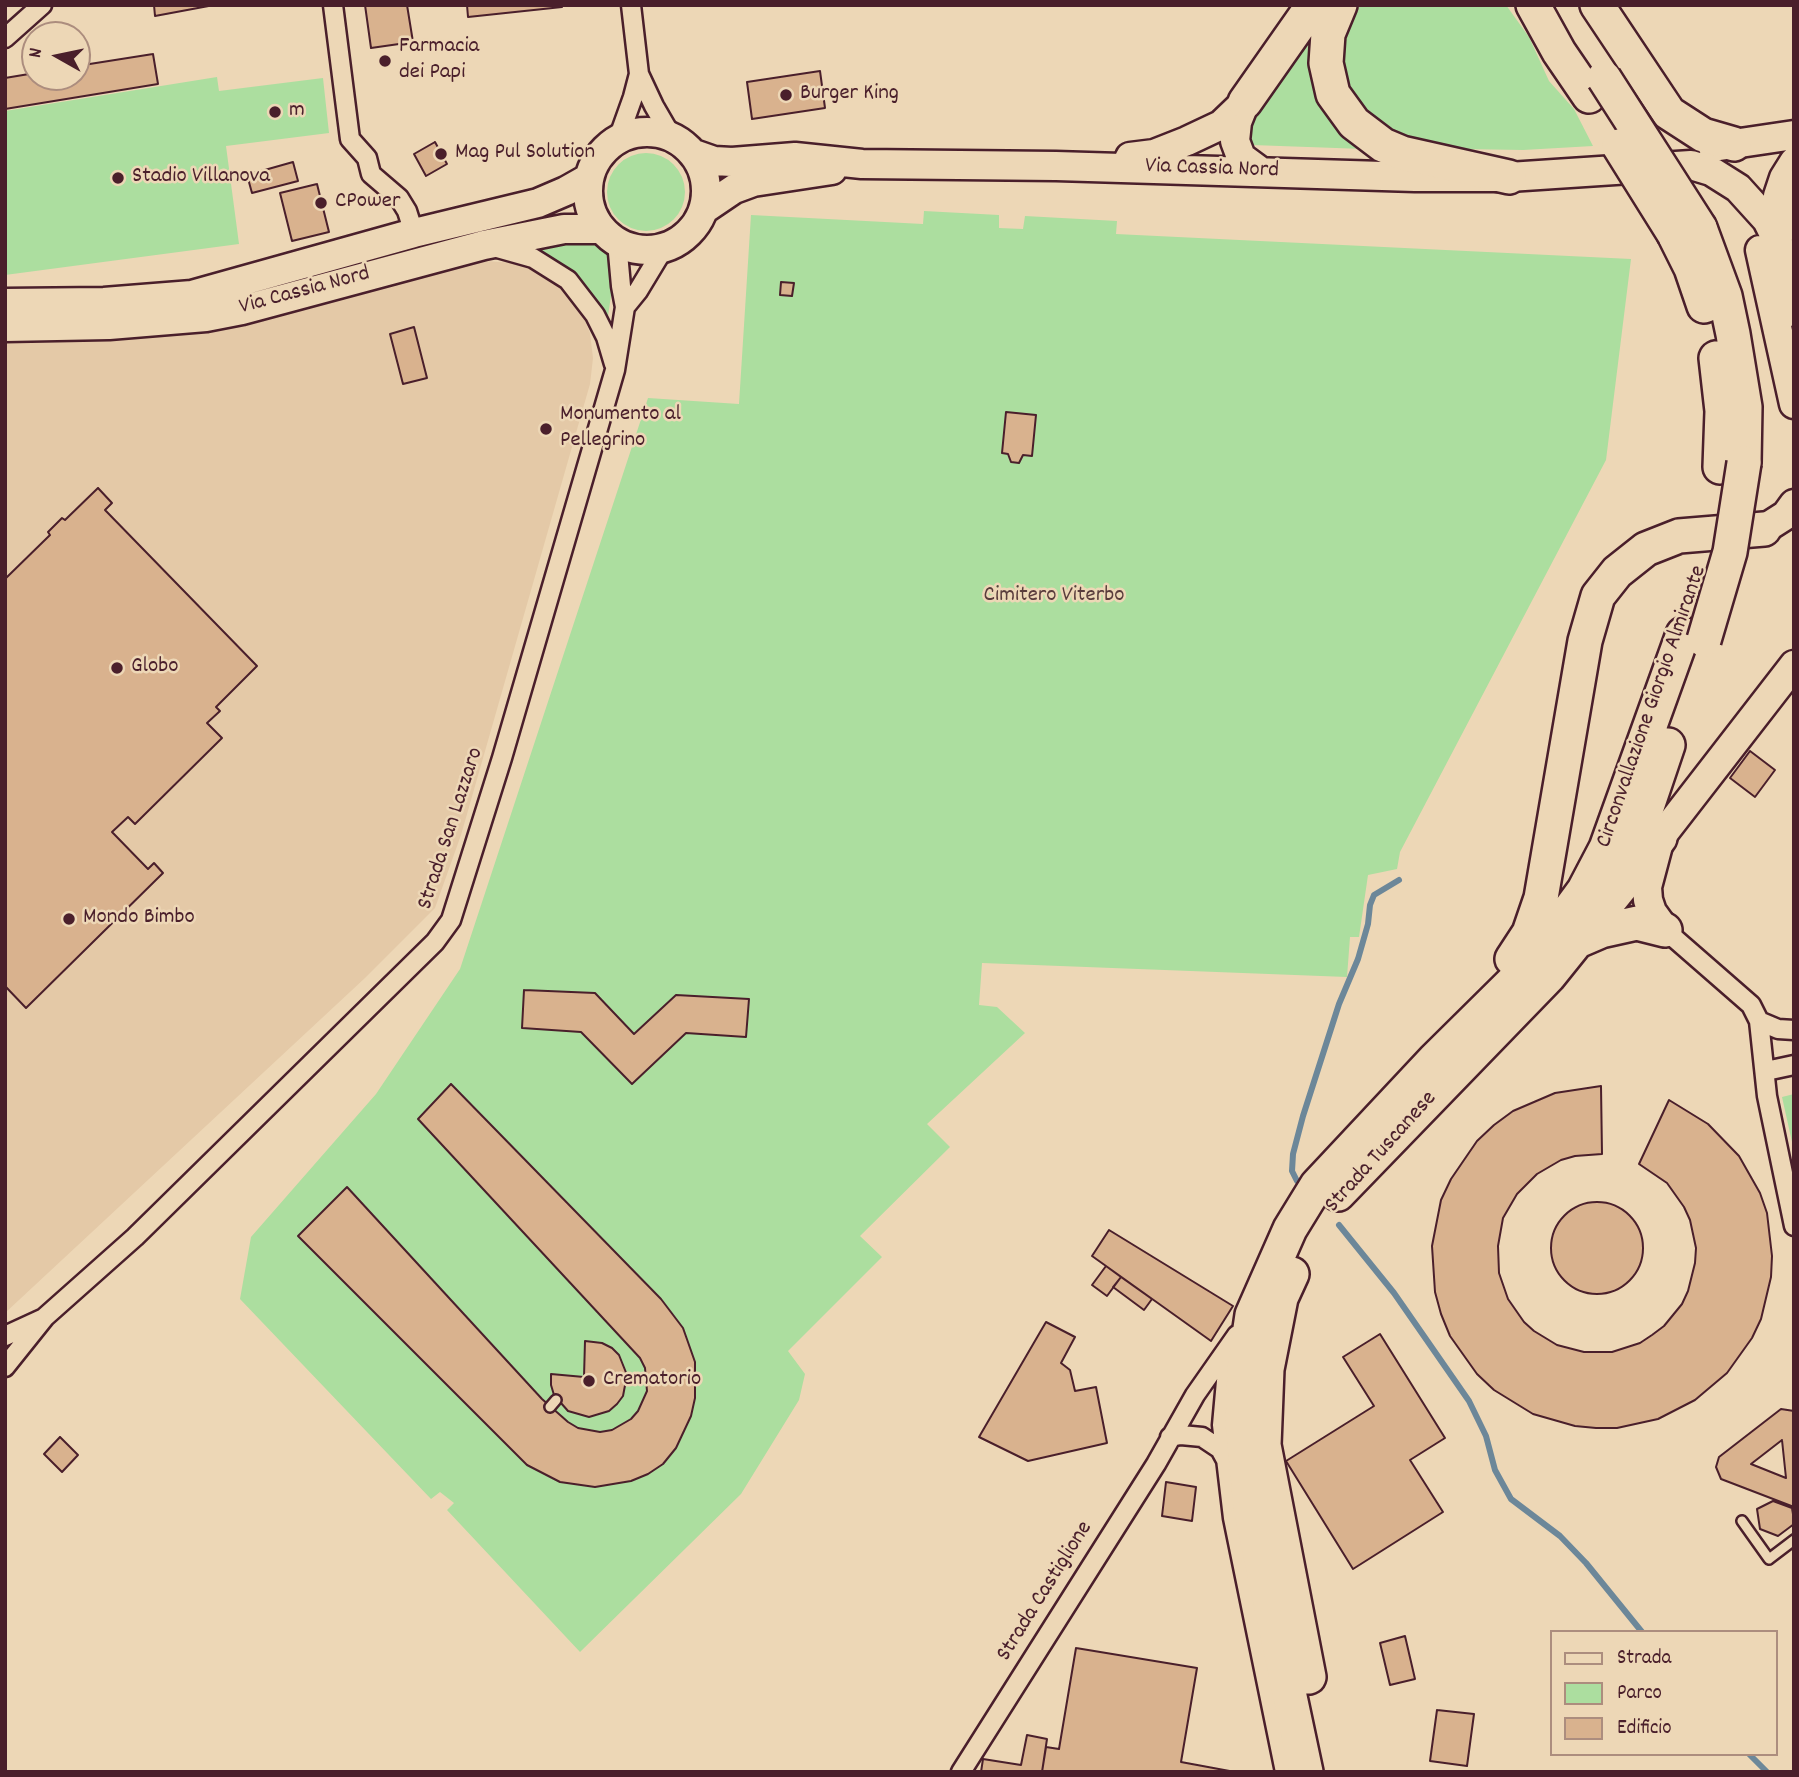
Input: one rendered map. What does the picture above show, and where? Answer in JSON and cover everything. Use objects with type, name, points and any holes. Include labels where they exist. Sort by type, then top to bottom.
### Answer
[{"type":"highway","points":[[1245,102],[1312,5]]},
{"type":"highway","points":[[1340,5],[1328,34],[1326,64],[1333,94],[1354,123],[1384,145],[1402,153],[1509,177]]},
{"type":"highway","points":[[1520,5],[1559,52]]},
{"type":"highway","name":"Circonvallazione Giorgio Almirante","points":[[1533,5],[1559,52],[1597,87]]},
{"type":"highway","name":"Circonvallazione Giorgio Almirante","points":[[1558,5],[1597,87],[1725,296],[1745,407],[1732,465],[1708,548],[1693,637],[1638,834],[1600,914]]},
{"type":"highway","points":[[1597,5],[1669,113],[1703,135],[1734,144]]},
{"type":"highway","points":[[1434,1060],[1511,961],[1529,933],[1541,898],[1585,641],[1598,596],[1617,572],[1646,549],[1679,536],[1779,532]]},
{"type":"highway","name":"Circonvallazione Giorgio Almirante","points":[[1434,1060],[1526,969],[1584,890],[1606,848],[1693,637]]},
{"type":"highway","points":[[1600,914],[1660,838]]},
{"type":"highway","name":"Strada Tuscanese","points":[[1327,1772],[1264,1445],[1266,1369],[1281,1298],[1304,1249],[1336,1197],[1549,976],[1600,914]]},
{"type":"highway","points":[[1580,940],[1621,925],[1637,923],[1665,930]]},
{"type":"highway","name":"Strada Tuscanese","points":[[1306,1772],[1250,1508],[1237,1374],[1245,1325],[1290,1229],[1317,1185],[1434,1060]]},
{"type":"main road","points":[[1056,166],[1154,154],[1221,125],[1245,102]]},
{"type":"main road","points":[[1245,102],[1237,122],[1235,141],[1241,157],[1260,171]]},
{"type":"main road","points":[[609,235],[590,206],[589,178],[595,162],[605,149],[618,139],[638,132],[651,131],[672,137]]},
{"type":"main road","name":"Via Cassia Nord","points":[[1562,173],[1734,144],[1788,131]]},
{"type":"main road","name":"Via Cassia Nord","points":[[672,137],[694,155],[714,161],[732,162],[795,157],[862,164],[1056,166],[1415,177],[1509,177],[1691,164],[1711,171],[1738,188],[1767,220],[1778,242],[1794,312]]},
{"type":"main road","points":[[694,155],[705,177],[703,210]]},
{"type":"main road","points":[[1778,242],[1777,197],[1794,162]]},
{"type":"main road","name":"Via Cassia Nord","points":[[5,327],[109,325],[206,317],[242,310],[484,245],[564,229],[609,235],[631,248],[664,248],[685,236],[696,224],[703,210],[734,189],[754,182],[862,164]]},
{"type":"main road","name":"Via Cassia Nord","points":[[5,303],[104,302],[192,295],[414,233],[538,203],[589,178]]},
{"type":"main road","points":[[1738,188],[1757,234],[1794,404]]},
{"type":"main road","points":[[1779,532],[1786,514],[1794,504]]},
{"type":"main road","points":[[1665,930],[1652,912],[1648,901],[1650,874],[1660,838],[1794,665]]},
{"type":"street","points":[[5,38],[42,5]]},
{"type":"street","points":[[333,5],[350,139],[368,158],[371,174],[399,198],[407,211],[414,233]]},
{"type":"street","points":[[631,5],[639,74],[672,137]]},
{"type":"street","points":[[618,139],[634,97],[639,74]]},
{"type":"street","name":"Strada San Lazzaro","points":[[5,1367],[45,1318],[135,1237],[435,942],[451,920],[502,758],[615,370],[625,307],[609,235]]},
{"type":"street","points":[[484,245],[533,258],[568,280],[595,315],[606,337],[615,370]]},
{"type":"street","name":"Strada San Lazzaro","points":[[625,307],[664,248]]},
{"type":"street","points":[[1665,930],[1751,1005],[1759,1021],[1767,1096],[1794,1226]]},
{"type":"street","points":[[1759,1021],[1778,1029],[1794,1030]]},
{"type":"street","points":[[1766,1071],[1794,1065]]},
{"type":"street","name":"Strada San Lazzaro","points":[[5,1336],[45,1318]]},
{"type":"street","name":"Strada Castiglione","points":[[961,1772],[1156,1464],[1195,1395],[1245,1325]]},
{"type":"street","name":"Strada Tuscanese","points":[[1237,1374],[1226,1381],[1223,1403],[1222,1425],[1226,1460],[1233,1518],[1285,1772]]},
{"type":"street","points":[[1170,1437],[1181,1434],[1202,1437],[1220,1449],[1226,1460]]},
{"type":"lane","points":[[1742,1521],[1769,1559],[1794,1541]]},
{"type":"shaded area","points":[[486,261],[514,263],[553,281],[581,312],[590,333],[593,358],[590,384],[461,835],[435,908],[365,978],[5,1313],[5,343],[210,331]]},
{"type":"green space","points":[[1349,5],[1506,5],[1529,37],[1549,81],[1574,109],[1593,146],[1523,150],[1461,149],[1411,145],[1386,134],[1342,87],[1344,13]]},
{"type":"green space","points":[[1309,28],[1364,149],[1252,145],[1248,141],[1246,122]]},
{"type":"green space","name":"Stadio Villanova","points":[[217,77],[219,91],[323,78],[329,133],[226,146],[239,244],[5,275],[5,111]]},
{"type":"green space","points":[[646,153],[661,156],[674,164],[682,177],[685,192],[682,207],[674,220],[661,228],[646,231],[631,228],[618,220],[610,207],[607,192],[610,177],[618,164],[631,156]]},
{"type":"green space","name":"Cimitero Viterbo","points":[[924,211],[999,215],[999,228],[1023,229],[1025,216],[1117,221],[1116,234],[1631,259],[1606,460],[1400,852],[1397,869],[1368,875],[1359,937],[1350,937],[1347,977],[982,963],[979,1005],[997,1007],[1025,1033],[927,1124],[950,1147],[860,1236],[882,1257],[788,1351],[805,1374],[799,1400],[741,1494],[580,1652],[447,1510],[454,1503],[440,1492],[431,1499],[240,1299],[251,1237],[376,1094],[460,969],[648,398],[739,404],[751,215],[923,224]]},
{"type":"green space","points":[[592,240],[599,243],[610,258],[613,282],[607,323],[593,297],[580,282],[525,247]]},
{"type":"green space","points":[[1794,1094],[1794,1151],[1782,1097]]},
{"type":"building","points":[[154,5],[214,5],[155,16]]},
{"type":"building","points":[[365,5],[407,5],[413,42],[371,48]]},
{"type":"building","points":[[467,5],[561,5],[562,7],[468,17]]},
{"type":"building","points":[[153,54],[158,84],[5,109],[5,78],[21,75],[21,91],[91,91],[91,64]]},
{"type":"building","name":"Burger King","points":[[820,71],[825,108],[752,119],[747,82]]},
{"type":"building","points":[[435,142],[447,164],[426,176],[414,154]]},
{"type":"building","points":[[293,162],[298,181],[252,193],[247,175]]},
{"type":"building","points":[[317,184],[329,232],[292,241],[280,193]]},
{"type":"building","points":[[781,282],[794,283],[792,296],[780,295]]},
{"type":"building","points":[[414,327],[427,378],[403,384],[390,334]]},
{"type":"building","points":[[1006,412],[1036,415],[1032,456],[1023,455],[1019,463],[1011,462],[1008,454],[1002,453]]},
{"type":"building","points":[[98,488],[112,503],[105,510],[257,666],[216,707],[220,711],[207,723],[222,738],[135,824],[128,817],[112,832],[148,869],[154,863],[163,873],[26,1008],[5,986],[5,579],[50,535],[48,532],[62,518],[65,520]]},
{"type":"building","points":[[1750,751],[1775,770],[1755,797],[1730,778]]},
{"type":"building","points":[[524,990],[595,993],[634,1034],[676,995],[749,999],[746,1037],[686,1033],[632,1084],[581,1032],[522,1028]]},
{"type":"building","points":[[451,1084],[661,1299],[683,1328],[695,1362],[695,1398],[691,1416],[676,1448],[663,1464],[648,1474],[631,1481],[595,1487],[560,1482],[527,1465],[298,1236],[347,1187],[542,1399],[568,1422],[578,1428],[600,1432],[612,1430],[631,1419],[638,1411],[647,1391],[645,1368],[640,1358],[418,1119]]},
{"type":"building","points":[[1601,1086],[1602,1154],[1561,1160],[1537,1174],[1517,1194],[1503,1218],[1498,1246],[1499,1273],[1508,1299],[1524,1322],[1557,1345],[1584,1352],[1612,1352],[1640,1343],[1652,1335],[1664,1326],[1682,1304],[1695,1263],[1696,1248],[1690,1220],[1667,1183],[1639,1164],[1669,1100],[1708,1124],[1739,1156],[1760,1193],[1767,1213],[1772,1256],[1771,1277],[1761,1319],[1752,1338],[1727,1373],[1695,1400],[1658,1419],[1617,1428],[1575,1426],[1533,1414],[1494,1390],[1477,1374],[1450,1336],[1441,1314],[1435,1292],[1432,1246],[1441,1200],[1451,1179],[1477,1141],[1513,1111],[1555,1093]]},
{"type":"building","points":[[1597,1202],[1614,1206],[1629,1216],[1639,1231],[1643,1248],[1639,1265],[1629,1280],[1614,1290],[1597,1294],[1580,1290],[1565,1280],[1555,1265],[1551,1248],[1555,1231],[1565,1216],[1580,1206]]},
{"type":"building","points":[[1109,1230],[1233,1306],[1211,1341],[1092,1256]]},
{"type":"building","points":[[1106,1266],[1121,1277],[1107,1296],[1092,1285]]},
{"type":"building","points":[[1121,1277],[1152,1299],[1144,1310],[1113,1287]]},
{"type":"building","points":[[1046,1322],[1075,1337],[1061,1363],[1070,1370],[1075,1391],[1096,1387],[1107,1443],[1028,1461],[979,1437]]},
{"type":"building","points":[[1380,1334],[1445,1438],[1410,1460],[1443,1512],[1353,1569],[1286,1461],[1374,1406],[1343,1357]]},
{"type":"building","name":"Crematorio","points":[[585,1341],[602,1343],[612,1348],[619,1355],[627,1375],[623,1396],[617,1404],[609,1411],[589,1417],[568,1411],[554,1395],[551,1385],[551,1374],[584,1377]]},
{"type":"building","points":[[1781,1409],[1794,1411],[1794,1507],[1721,1479],[1716,1467],[1719,1457]],"holes":[[[1782,1440],[1786,1478],[1751,1464]]]},
{"type":"building","points":[[60,1437],[78,1455],[62,1472],[44,1454]]},
{"type":"building","points":[[1166,1482],[1196,1487],[1192,1521],[1162,1516]]},
{"type":"building","points":[[1773,1501],[1792,1508],[1794,1520],[1794,1524],[1778,1536],[1760,1529],[1757,1509]]},
{"type":"building","points":[[1405,1636],[1415,1679],[1390,1685],[1380,1643]]},
{"type":"building","points":[[1076,1648],[1197,1668],[1181,1762],[1235,1772],[1042,1772],[1046,1747],[1059,1749]]},
{"type":"building","points":[[1437,1710],[1474,1714],[1467,1766],[1430,1761]]},
{"type":"building","points":[[1027,1735],[1047,1739],[1042,1772],[981,1772],[983,1759],[1021,1765]]},
{"type":"waterway","points":[[1297,1181],[1292,1171],[1293,1154],[1303,1116],[1339,1004],[1358,959],[1368,924],[1370,905],[1374,895],[1399,880]]},
{"type":"waterway","points":[[1339,1225],[1394,1293],[1469,1401],[1486,1436],[1495,1470],[1511,1499],[1560,1536],[1586,1563],[1640,1630]]},
{"type":"waterway","points":[[1751,1756],[1767,1772]]},
{"type":"place","name":"Farmacia dei Papi","points":[[385,61]]},
{"type":"place","name":"Burger King","points":[[786,95]]},
{"type":"place","name":"m","points":[[275,112]]},
{"type":"place","name":"Mag Pul Solution","points":[[441,154]]},
{"type":"place","name":"Stadio Villanova","points":[[118,178]]},
{"type":"place","name":"CPower","points":[[321,203]]},
{"type":"place","name":"Monumento al Pellegrino","points":[[546,429]]},
{"type":"place","name":"Globo","points":[[117,668]]},
{"type":"place","name":"Mondo Bimbo","points":[[69,919]]},
{"type":"place","name":"Crematorio","points":[[589,1381]]}]
